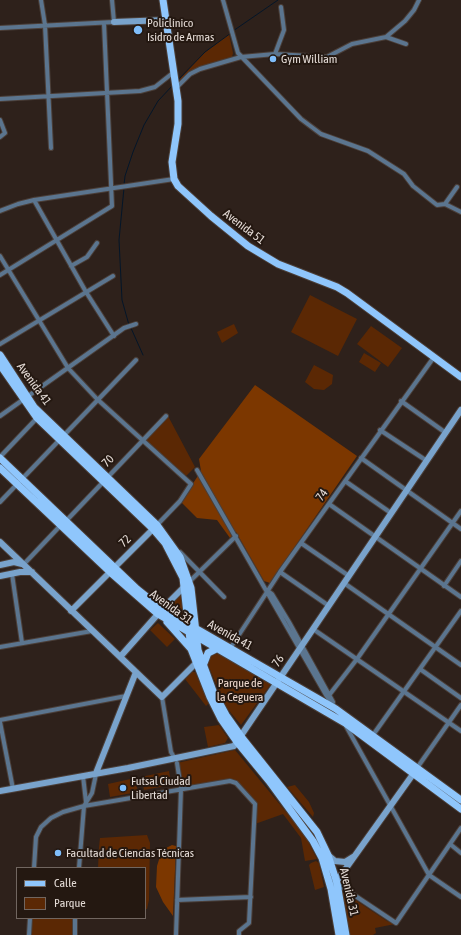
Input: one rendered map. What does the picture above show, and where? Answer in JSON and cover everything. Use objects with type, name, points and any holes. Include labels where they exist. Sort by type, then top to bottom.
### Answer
[{"type":"main road","points":[[164,0],[176,88],[178,119],[172,162],[174,178]]},
{"type":"main road","name":"Avenida 51","points":[[174,178],[185,193],[248,246],[278,264],[348,294],[461,377]]},
{"type":"main road","name":"Avenida 41","points":[[0,355],[37,418],[106,479],[172,545],[187,584],[192,629]]},
{"type":"main road","name":"Avenida 41","points":[[0,365],[25,399],[61,438]]},
{"type":"main road","name":"Avenida 31","points":[[0,458],[19,482]]},
{"type":"main road","name":"Avenida 31","points":[[0,468],[19,482],[112,570],[137,589],[160,611],[192,629],[191,649],[195,664],[217,712],[240,739]]},
{"type":"main road","name":"Avenida 41","points":[[155,527],[187,584],[188,623],[196,636],[336,709],[374,735],[461,809]]},
{"type":"main road","points":[[160,611],[191,649]]},
{"type":"main road","name":"Avenida 31","points":[[160,611],[188,623]]},
{"type":"main road","name":"Avenida 41","points":[[192,629],[231,647],[415,771],[461,800]]},
{"type":"main road","name":"Avenida 31","points":[[196,636],[203,666],[213,692],[240,739],[293,814],[325,856],[337,883],[346,935]]},
{"type":"main road","points":[[203,666],[208,652],[218,648]]},
{"type":"main road","name":"Avenida 31","points":[[325,856],[327,876],[331,889],[339,935]]},
{"type":"street","points":[[41,0],[45,25],[50,148]]},
{"type":"street","points":[[112,0],[114,22]]},
{"type":"street","points":[[223,0],[233,39],[241,57],[289,108],[316,131],[334,140],[368,151],[404,174],[413,186],[437,205],[445,204],[461,212]]},
{"type":"street","points":[[176,88],[190,74],[200,69],[241,57],[275,54],[327,57],[352,44],[386,37],[405,21],[414,10],[419,0]]},
{"type":"street","points":[[275,54],[284,30],[282,7]]},
{"type":"street","points":[[0,28],[166,20]]},
{"type":"street","points":[[0,275],[112,206],[104,23]]},
{"type":"street","points":[[386,37],[406,44]]},
{"type":"street","points":[[0,99],[140,91],[155,87],[174,74]]},
{"type":"street","points":[[0,120],[6,133],[0,137]]},
{"type":"street","points":[[0,211],[34,200],[119,188],[174,178]]},
{"type":"street","points":[[445,204],[457,187]]},
{"type":"street","points":[[34,200],[86,292],[114,336]]},
{"type":"street","points":[[71,266],[87,257],[97,243]]},
{"type":"street","points":[[0,256],[68,368],[97,399],[143,441]]},
{"type":"street","points":[[0,344],[113,276]]},
{"type":"street","points":[[0,416],[124,328],[136,324]]},
{"type":"street","name":"74","points":[[231,647],[280,572],[380,430],[434,357]]},
{"type":"street","points":[[0,502],[136,360]]},
{"type":"street","points":[[401,401],[446,433]]},
{"type":"street","name":"76","points":[[240,739],[461,410]]},
{"type":"street","name":"70","points":[[24,564],[166,416]]},
{"type":"street","points":[[0,458],[37,418]]},
{"type":"street","points":[[380,430],[426,461]]},
{"type":"street","name":"72","points":[[71,611],[155,527],[180,500],[191,484],[143,441]]},
{"type":"street","points":[[361,458],[461,528]]},
{"type":"street","points":[[197,470],[268,591],[272,594],[326,695],[336,709],[429,875],[461,897]]},
{"type":"street","points":[[345,481],[391,513]]},
{"type":"street","points":[[329,504],[461,597]]},
{"type":"street","points":[[330,694],[357,659],[461,511]]},
{"type":"street","points":[[120,657],[160,611],[236,536]]},
{"type":"street","points":[[0,542],[162,697],[171,752],[176,761],[181,790],[176,935]]},
{"type":"street","points":[[301,543],[349,576]]},
{"type":"street","points":[[172,545],[200,571],[224,597]]},
{"type":"street","points":[[444,586],[461,561]]},
{"type":"street","points":[[0,565],[14,562],[24,564]]},
{"type":"street","points":[[20,572],[24,564]]},
{"type":"street","points":[[0,576],[20,572],[32,572]]},
{"type":"street","points":[[280,572],[329,606]]},
{"type":"street","points":[[12,574],[22,643]]},
{"type":"street","points":[[344,583],[461,665]]},
{"type":"street","points":[[374,735],[461,611]]},
{"type":"street","points":[[313,629],[461,731]]},
{"type":"street","points":[[0,647],[92,631]]},
{"type":"street","points":[[301,647],[330,694],[336,709]]},
{"type":"street","points":[[162,697],[195,664]]},
{"type":"street","points":[[420,669],[461,698]]},
{"type":"street","points":[[85,804],[92,793],[96,773],[136,672]]},
{"type":"street","points":[[13,789],[0,721],[126,696]]},
{"type":"street","points":[[331,889],[337,883],[461,705]]},
{"type":"street","points":[[0,791],[96,773],[176,761],[234,746],[240,739]]},
{"type":"street","points":[[79,867],[85,804],[83,776]]},
{"type":"street","points":[[34,867],[36,837],[41,827],[51,818],[85,804],[181,790],[230,781],[236,782],[255,804],[249,923],[239,931],[239,935]]},
{"type":"street","points":[[327,876],[396,923],[461,828]]},
{"type":"street","points":[[450,844],[461,852]]},
{"type":"street","points":[[325,856],[335,861],[345,862],[356,855]]},
{"type":"street","points":[[177,900],[251,897]]},
{"type":"street","points":[[29,935],[30,919]]},
{"type":"street","points":[[74,935],[75,919]]},
{"type":"green space","points":[[229,34],[233,53],[232,57],[199,67],[191,72],[181,82],[180,78],[205,52]]},
{"type":"green space","points":[[310,295],[357,319],[338,356],[291,332]]},
{"type":"green space","points":[[234,324],[238,333],[222,343],[217,332]]},
{"type":"green space","points":[[371,326],[402,348],[388,367],[357,344]]},
{"type":"green space","points":[[364,353],[381,363],[375,372],[359,362]]},
{"type":"green space","points":[[314,365],[333,375],[332,384],[324,390],[314,389],[305,382]]},
{"type":"green space","points":[[168,416],[195,467],[186,476],[145,441]]},
{"type":"green space","points":[[185,586],[188,623],[162,609]]},
{"type":"green space","points":[[158,623],[175,639],[167,647],[150,630]]},
{"type":"green space","name":"Parque de la Ceguera","points":[[213,653],[219,654],[271,684],[241,725],[226,707],[208,665],[208,659]]},
{"type":"green space","points":[[192,672],[195,672],[209,703],[206,706],[185,679]]},
{"type":"green space","points":[[219,725],[228,738],[225,743],[208,747],[204,727]]},
{"type":"green space","points":[[235,750],[305,835],[317,859],[305,861],[301,838],[283,814],[255,824],[255,804],[236,783],[230,781],[181,789],[177,763]]},
{"type":"green space","name":"Futsal Ciudad Libertad","points":[[169,771],[171,785],[144,790],[141,777]]},
{"type":"green space","name":"Futsal Ciudad Libertad","points":[[135,778],[138,792],[110,797],[108,784]]},
{"type":"green space","points":[[295,785],[309,802],[314,813],[313,817],[287,787]]},
{"type":"green space","points":[[147,835],[150,843],[149,900],[147,909],[146,867],[98,867],[100,838]]},
{"type":"green space","points":[[316,861],[319,863],[324,887],[315,890],[309,865]]},
{"type":"green space","points":[[342,891],[387,921],[395,924],[375,928],[376,933],[373,935],[349,935]]},
{"type":"green space","points":[[32,919],[73,919],[72,935],[31,935]]},
{"type":"shaded area","points":[[255,385],[357,456],[270,583],[264,581],[236,532],[230,538],[217,520],[197,518],[181,502],[201,471],[199,459]]},
{"type":"shaded area","points":[[172,845],[176,846],[173,916],[163,902],[156,887],[157,866],[162,850]]},
{"type":"waterway","points":[[233,31],[278,0]]},
{"type":"waterway","points":[[178,80],[205,52],[231,33]]},
{"type":"waterway","points":[[124,185],[125,176],[144,125],[158,101],[173,85]]},
{"type":"waterway","points":[[124,188],[119,240],[122,300],[129,325]]},
{"type":"waterway","points":[[131,328],[143,355]]},
{"type":"place","name":"Policlínico Isidro de Armas","points":[[138,30]]},
{"type":"place","name":"Gym William","points":[[273,59]]},
{"type":"place","name":"Futsal Ciudad Libertad","points":[[123,788]]},
{"type":"place","name":"Facultad de Ciencias Técnicas","points":[[58,853]]}]
